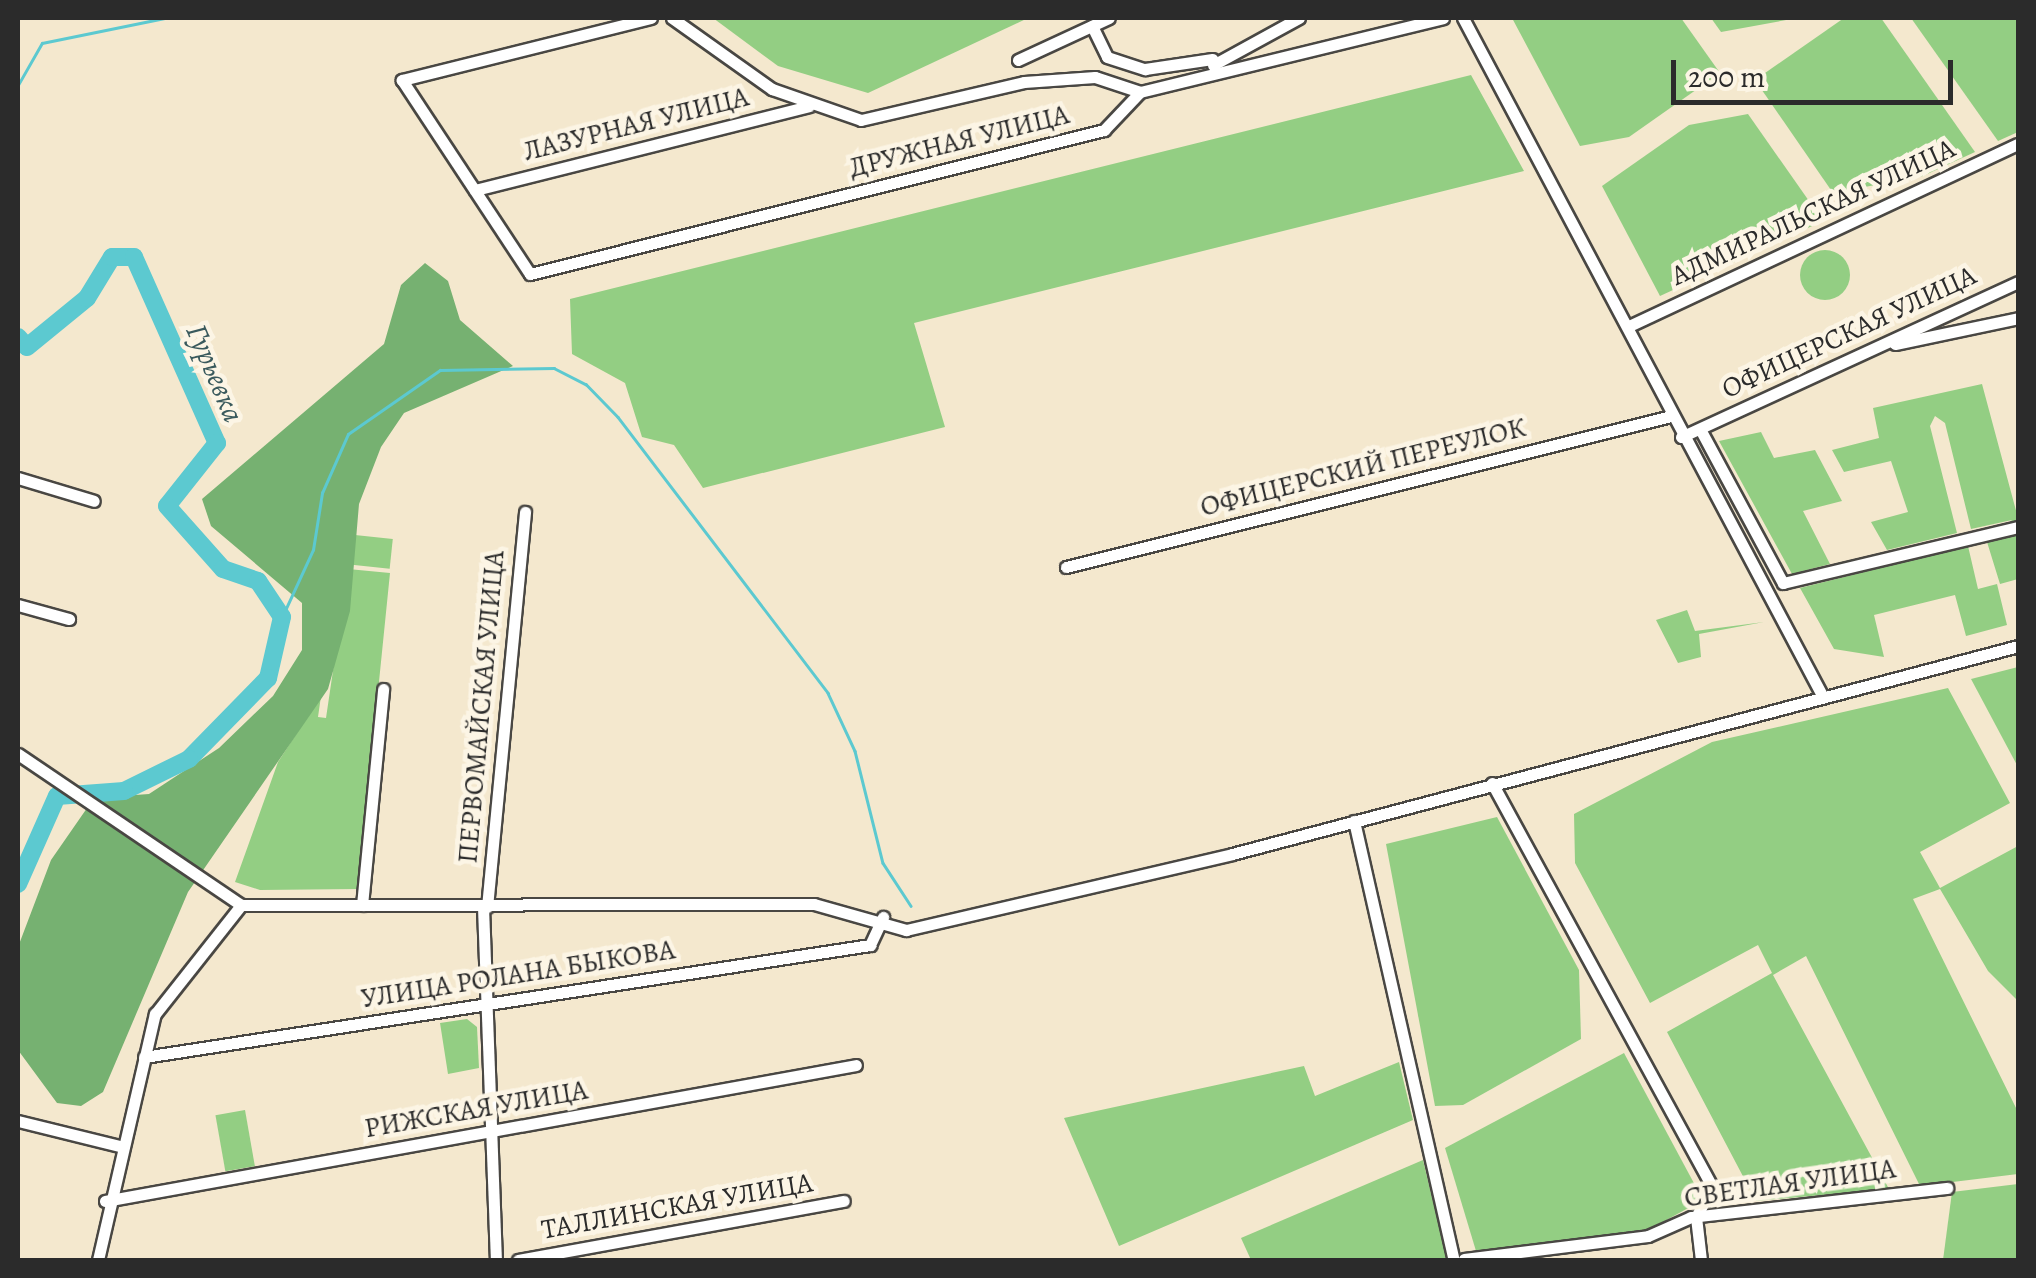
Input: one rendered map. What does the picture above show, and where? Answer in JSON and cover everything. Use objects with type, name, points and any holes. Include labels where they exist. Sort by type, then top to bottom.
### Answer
[{"type":"street","name":"ДРУЖНАЯ УЛИЦА","points":[[651,18],[402,80],[530,274],[1104,130],[1140,92]]},
{"type":"street","points":[[672,18],[809,106],[862,120],[1024,82],[1095,77],[1140,92],[1444,18]]},
{"type":"street","points":[[1018,60],[1109,18]]},
{"type":"street","points":[[1092,26],[1108,57],[1146,68],[1212,59],[1299,18]]},
{"type":"street","points":[[1464,18],[1629,326],[1681,437],[1823,697]]},
{"type":"street","points":[[1212,59],[1215,74]]},
{"type":"street","name":"ЛАЗУРНАЯ УЛИЦА","points":[[475,190],[809,106]]},
{"type":"street","name":"АДМИРАЛЬСКАЯ УЛИЦА","points":[[1629,326],[2018,144]]},
{"type":"street","name":"ОФИЦЕРСКАЯ УЛИЦА","points":[[1681,437],[2018,282]]},
{"type":"street","points":[[1872,349],[2018,318]]},
{"type":"street","name":"ОФИЦЕРСКИЙ ПЕРЕУЛОК","points":[[1066,566],[1671,416]]},
{"type":"street","name":"ОФИЦЕРСКАЯ УЛИЦА","points":[[1700,428],[1783,583],[2018,527]]},
{"type":"street","points":[[18,478],[94,500]]},
{"type":"street","name":"ПЕРВОМАЙСКАЯ УЛИЦА","points":[[496,1260],[485,907],[525,512]]},
{"type":"street","points":[[18,605],[68,619]]},
{"type":"street","points":[[18,754],[241,905],[814,904],[883,917],[906,930],[1354,821],[2018,646]]},
{"type":"street","points":[[362,906],[384,690]]},
{"type":"street","points":[[1492,783],[1712,1187],[1696,1217],[1701,1260]]},
{"type":"street","points":[[1354,821],[1454,1260]]},
{"type":"street","points":[[98,1260],[105,1201],[155,1014],[241,905]]},
{"type":"street","name":"УЛИЦА РОЛАНА БЫКОВА","points":[[144,1056],[870,945],[883,917]]},
{"type":"street","name":"РИЖСКАЯ УЛИЦА","points":[[105,1201],[856,1065]]},
{"type":"street","points":[[18,1121],[120,1146]]},
{"type":"street","name":"СВЕТЛАЯ УЛИЦА","points":[[1464,1259],[1648,1236],[1696,1217],[1947,1188]]},
{"type":"street","name":"ТАЛЛИНСКАЯ УЛИЦА","points":[[518,1260],[844,1201]]},
{"type":"green space","points":[[713,18],[1028,18],[868,93],[778,66]]},
{"type":"green space","points":[[1512,18],[1681,18],[1720,73],[1629,137],[1580,146]]},
{"type":"green space","points":[[1711,18],[1797,18],[1721,32]]},
{"type":"green space","points":[[1844,18],[1881,18],[1975,152],[1923,176],[1833,193],[1755,80]]},
{"type":"green space","points":[[1911,18],[2018,18],[2018,132],[1998,141]]},
{"type":"green space","points":[[1471,75],[1524,171],[914,323],[945,427],[703,488],[674,445],[642,437],[625,383],[572,354],[570,299]]},
{"type":"green space","points":[[1748,114],[1823,221],[1660,296],[1602,186],[1689,125]]},
{"type":"green space","points":[[1825,250],[1843,257],[1850,275],[1843,293],[1825,300],[1807,293],[1800,275],[1807,257]]},
{"type":"green space","points":[[425,263],[448,281],[460,320],[513,366],[404,413],[381,447],[359,504],[350,611],[328,689],[188,892],[103,1092],[81,1106],[57,1103],[18,1050],[18,947],[51,860],[94,798],[149,794],[219,748],[273,696],[302,650],[302,603],[211,526],[202,499],[384,344],[401,285]]},
{"type":"green space","points":[[1982,384],[2018,518],[2018,579],[2000,584],[1987,542],[2012,520],[1971,529],[1945,423],[1935,416],[1930,426],[1957,533],[1887,550],[1871,522],[1908,512],[1891,461],[1844,472],[1832,450],[1879,438],[1873,408]]},
{"type":"green space","points":[[1761,432],[1774,458],[1815,450],[1842,501],[1803,511],[1830,564],[1792,574],[1719,441]]},
{"type":"green space","points":[[355,535],[393,539],[390,569],[352,565]]},
{"type":"green space","points":[[1968,546],[1978,589],[1997,584],[2007,625],[1966,636],[1955,595],[1874,615],[1884,657],[1834,649],[1800,588]]},
{"type":"green space","points":[[348,569],[390,573],[358,889],[260,890],[235,882],[278,762],[321,696],[318,717],[326,718]]},
{"type":"green space","points":[[1687,610],[1695,631],[1764,622],[1699,634],[1701,657],[1678,663],[1656,620]]},
{"type":"green space","points":[[2018,667],[2018,767],[1971,679]]},
{"type":"green space","points":[[1948,688],[2010,803],[1920,852],[1940,888],[2018,846],[2018,1001],[1988,971],[1940,889],[1913,899],[2018,1112],[2018,1174],[1920,1186],[1806,956],[1773,975],[1889,1189],[1756,1201],[1667,1032],[1772,973],[1758,945],[1650,1003],[1575,863],[1574,814],[1712,742]]},
{"type":"green space","points":[[1497,817],[1579,970],[1581,1039],[1463,1105],[1435,1106],[1386,844]]},
{"type":"green space","points":[[467,1019],[477,1027],[479,1068],[448,1074],[440,1023]]},
{"type":"green space","points":[[1624,1053],[1703,1200],[1648,1230],[1476,1251],[1445,1148]]},
{"type":"green space","points":[[1399,1062],[1413,1120],[1119,1246],[1064,1118],[1304,1066],[1315,1096]]},
{"type":"green space","points":[[245,1110],[255,1166],[225,1171],[215,1115]]},
{"type":"green space","points":[[1423,1160],[1447,1260],[1251,1260],[1241,1238]]},
{"type":"green space","points":[[2018,1184],[2018,1260],[1943,1260],[1952,1192]]},
{"type":"waterway","points":[[18,85],[42,43],[165,18]]},
{"type":"waterway","name":"Гурьевка","points":[[18,337],[27,347],[87,298],[112,257],[134,257],[217,443],[167,506],[223,569],[258,581],[282,617],[268,678],[189,759],[124,791],[57,796],[18,884]]},
{"type":"waterway","points":[[282,617],[313,550],[322,493],[348,434],[440,370],[554,368],[586,384],[618,417],[828,693],[855,751],[883,863],[911,906]]}]
